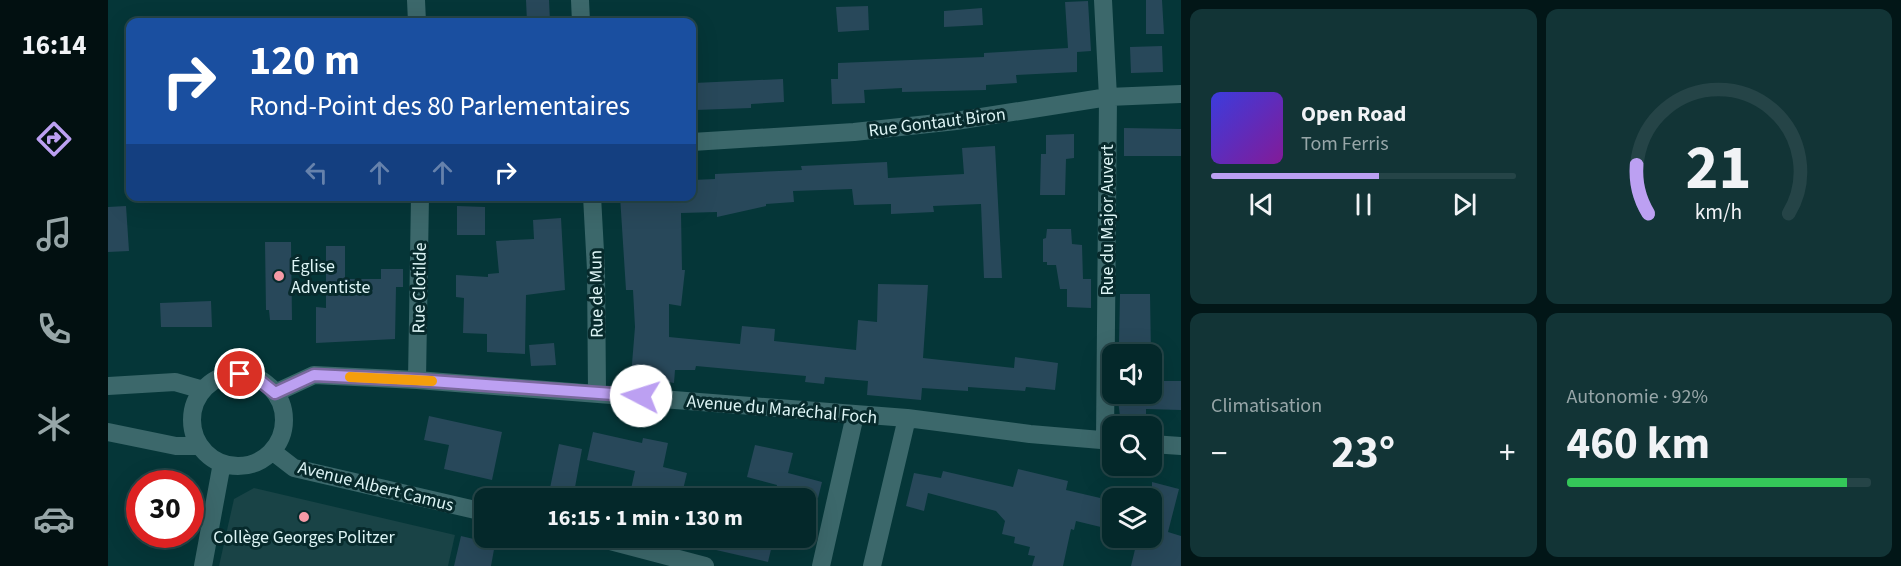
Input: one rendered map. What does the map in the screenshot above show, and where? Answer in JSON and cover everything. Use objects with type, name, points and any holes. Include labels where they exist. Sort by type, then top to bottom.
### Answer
[{"type":"street","points":[[416,0],[417,18]]},
{"type":"street","points":[[580,0],[581,18]]},
{"type":"street","name":"Rue du Major Auvert","points":[[1102,0],[1108,97],[1109,416]]},
{"type":"street","name":"Rue Gontaut Biron","points":[[696,142],[854,132],[956,121],[1108,97],[1181,94]]},
{"type":"street","name":"Rue Clotilde","points":[[417,380],[420,201]]},
{"type":"street","name":"Rue de Mun","points":[[592,201],[596,270],[597,392]]},
{"type":"street","points":[[240,374],[254,376],[275,393],[284,416],[283,429],[272,451],[249,465],[235,466],[222,463],[210,456],[201,446],[194,433],[192,418],[195,403],[213,380],[240,374]]},
{"type":"street","name":"Avenue du Maréchal Foch","points":[[275,393],[314,375],[417,380],[597,392],[907,418],[1030,434],[1102,439]]},
{"type":"street","points":[[108,386],[175,382],[203,390]]},
{"type":"street","points":[[821,566],[855,415]]},
{"type":"street","points":[[872,566],[907,418]]},
{"type":"street","points":[[108,432],[176,446],[201,446]]},
{"type":"street","points":[[1162,445],[1181,446]]},
{"type":"street","name":"Avenue Albert Camus","points":[[272,451],[294,468],[474,510]]},
{"type":"street","points":[[203,566],[222,463]]},
{"type":"street","points":[[637,548],[705,566]]},
{"type":"shaded area","name":"Collège Georges Politzer","points":[[254,488],[455,535],[448,566],[219,566],[234,499]]},
{"type":"building","points":[[526,0],[549,0],[550,18],[527,18]]},
{"type":"building","points":[[1146,0],[1162,0],[1164,34],[1146,34]]},
{"type":"building","points":[[1088,1],[1091,51],[1077,52],[1077,72],[1016,75],[1017,83],[986,85],[986,90],[902,92],[902,88],[864,90],[865,103],[832,104],[831,79],[838,79],[838,63],[984,57],[984,53],[1068,48],[1065,2]]},
{"type":"building","points":[[868,6],[869,30],[838,32],[836,7]]},
{"type":"building","points":[[982,8],[983,25],[944,27],[944,11]]},
{"type":"building","points":[[1162,46],[1163,72],[1131,73],[1130,47]]},
{"type":"building","points":[[783,79],[784,102],[751,104],[751,108],[696,110],[696,83]]},
{"type":"building","points":[[1124,128],[1181,129],[1181,156],[1124,156]]},
{"type":"building","points":[[1074,134],[1074,158],[1066,159],[1065,195],[1040,195],[1041,154],[1046,154],[1046,135]]},
{"type":"building","points":[[995,146],[1002,278],[984,278],[981,204],[933,206],[934,212],[891,214],[891,204],[854,205],[852,189],[793,191],[794,202],[766,204],[766,206],[717,217],[717,212],[681,213],[682,270],[685,270],[681,306],[669,304],[669,337],[740,344],[742,326],[775,329],[774,341],[856,350],[858,320],[877,322],[878,284],[928,285],[923,358],[1014,368],[1015,357],[1058,363],[1055,390],[1026,387],[1025,391],[968,387],[968,391],[922,388],[921,400],[867,395],[868,381],[825,377],[824,384],[805,382],[806,376],[696,366],[695,370],[675,370],[674,383],[631,376],[635,327],[633,290],[626,290],[620,201],[696,201],[696,180],[715,179],[715,174],[802,170],[801,166],[887,162],[888,178],[964,174],[962,148]]},
{"type":"building","points":[[126,206],[129,251],[108,252],[108,207]]},
{"type":"building","points":[[457,206],[485,207],[485,235],[457,235]]},
{"type":"building","points":[[561,218],[565,290],[526,295],[525,354],[487,352],[487,334],[463,333],[464,298],[456,297],[456,275],[488,277],[488,274],[499,273],[496,241],[534,239],[533,220]]},
{"type":"building","points":[[1047,229],[1071,229],[1072,244],[1082,245],[1083,279],[1091,279],[1091,308],[1067,307],[1067,289],[1060,289],[1056,265],[1047,265],[1047,262],[1043,262],[1043,239],[1046,238]]},
{"type":"building","name":"Église Adventiste","points":[[265,242],[291,242],[292,320],[270,320],[269,310],[266,310]]},
{"type":"building","points":[[326,246],[345,246],[345,279],[381,279],[381,269],[403,269],[403,287],[396,287],[395,339],[316,343],[316,307],[326,308]]},
{"type":"building","points":[[1120,294],[1150,294],[1151,344],[1119,343]]},
{"type":"building","points":[[211,301],[212,327],[161,327],[160,303]]},
{"type":"building","points":[[554,343],[556,365],[531,366],[529,345]]},
{"type":"building","points":[[1162,381],[1181,381],[1181,410],[1146,409],[1146,416],[1120,416],[1118,404],[1162,404]]},
{"type":"building","points":[[429,416],[502,432],[492,480],[444,469],[449,445],[424,440]]},
{"type":"building","points":[[593,432],[642,443],[643,438],[668,443],[663,467],[687,473],[683,488],[631,488],[635,471],[587,460]]},
{"type":"building","points":[[559,444],[582,449],[575,488],[550,488]]},
{"type":"building","points":[[755,445],[793,453],[788,473],[822,482],[818,498],[816,498],[816,488],[776,488],[777,485],[747,477]]},
{"type":"building","points":[[1018,469],[1068,481],[1066,490],[1102,498],[1102,527],[1076,521],[1074,530],[1071,529],[1063,566],[1032,566],[1035,556],[1028,555],[1030,547],[1014,543],[1015,537],[1002,534],[1005,521],[996,511],[928,493],[924,511],[906,506],[914,473],[941,478],[943,471],[1013,487]]},
{"type":"building","points":[[1152,482],[1179,489],[1168,532],[1181,536],[1181,566],[1131,566],[1135,548],[1162,548],[1162,488],[1152,488]]},
{"type":"building","points":[[461,536],[474,539],[474,548],[494,548],[491,566],[454,566]]},
{"type":"building","points":[[707,548],[771,548],[768,562]]},
{"type":"slow traffic","points":[[350,377],[432,381]]},
{"type":"place","name":"Église Adventiste","points":[[279,276]]},
{"type":"place","name":"Collège Georges Politzer","points":[[304,517]]},
{"type":"route","points":[[240,374],[254,376],[266,383],[275,393],[314,375],[641,396]]}]
